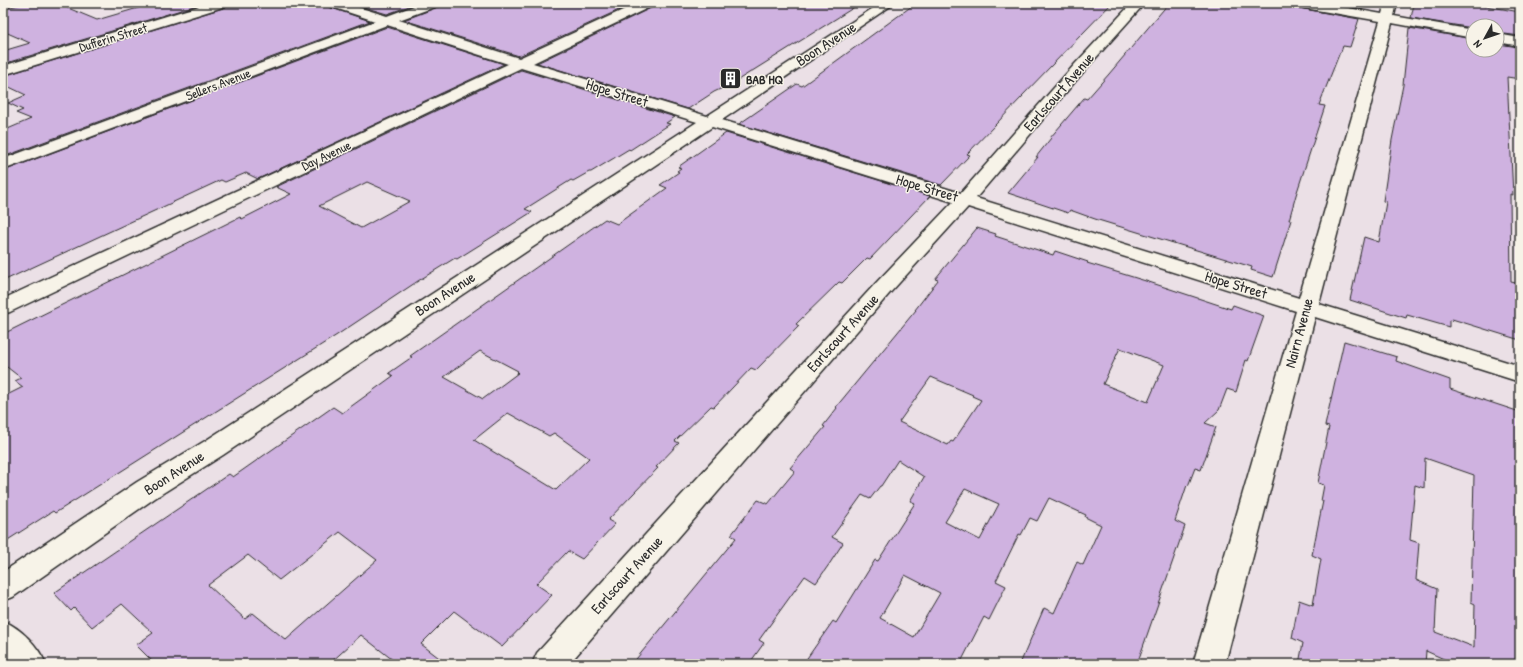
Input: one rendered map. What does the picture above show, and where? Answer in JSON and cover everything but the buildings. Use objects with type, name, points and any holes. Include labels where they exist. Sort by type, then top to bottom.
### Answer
[{"type":"street","name":"Dufferin Street","points":[[3,71],[222,3]]},
{"type":"street","name":"Hope Street","points":[[333,3],[520,63],[965,200],[1520,374]]},
{"type":"street","name":"Sellers Avenue","points":[[3,165],[433,3]]},
{"type":"street","name":"Day Avenue","points":[[3,307],[648,3]]},
{"type":"street","name":"Boon Avenue","points":[[3,588],[146,490],[889,3]]},
{"type":"street","name":"Earlscourt Avenue","points":[[548,664],[882,289],[965,200],[1075,73],[1139,3]]},
{"type":"street","points":[[1299,3],[1388,11],[1465,32]]},
{"type":"street","name":"Nairn Avenue","points":[[1209,664],[1388,11]]},
{"type":"street","points":[[1505,39],[1520,42]]},
{"type":"street","points":[[3,635],[30,664]]},
{"type":"place","name":"BAB HQ","points":[[730,79]]}]
